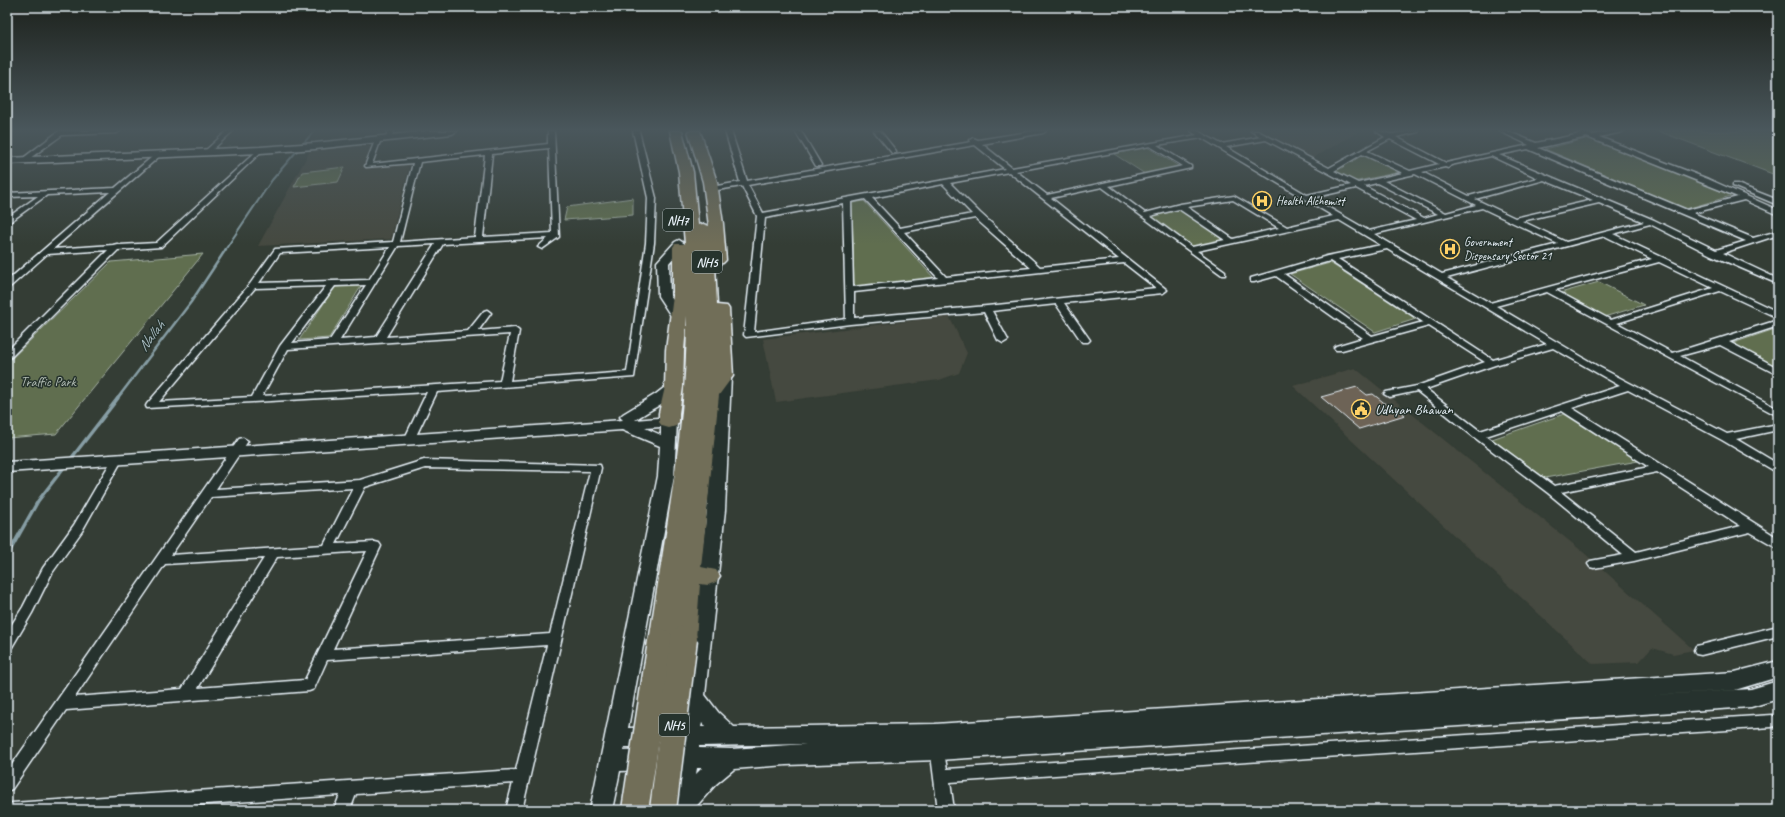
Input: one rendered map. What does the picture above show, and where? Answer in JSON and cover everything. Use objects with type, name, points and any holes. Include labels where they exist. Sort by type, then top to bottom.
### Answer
[{"type":"highway","name":"NH7","points":[[674,169],[684,246],[681,296],[684,312]]},
{"type":"highway","name":"NH5","points":[[684,246],[685,169]]},
{"type":"highway","name":"NH5","points":[[635,810],[672,640],[699,575],[710,395],[709,282],[696,169]]},
{"type":"highway","name":"NH7","points":[[706,169],[711,185],[716,224],[724,376]]},
{"type":"highway","name":"NH5","points":[[675,809],[672,640],[693,406],[696,354],[684,312]]},
{"type":"highway","points":[[669,417],[674,386],[675,350],[684,312]]},
{"type":"highway","points":[[710,395],[724,376]]},
{"type":"street","points":[[7,285],[142,169]]},
{"type":"street","points":[[46,252],[117,246],[158,245],[239,169]]},
{"type":"street","points":[[333,343],[396,244],[415,169]]},
{"type":"street","points":[[479,239],[487,169]]},
{"type":"street","points":[[553,169],[556,235]]},
{"type":"street","points":[[556,235],[278,251],[253,286],[151,406],[433,389],[631,375],[650,243],[652,198],[645,169]]},
{"type":"street","points":[[740,169],[743,180],[761,216],[749,335],[850,321],[986,309],[1163,290],[1011,170]]},
{"type":"street","points":[[711,185],[805,169]]},
{"type":"street","points":[[761,216],[1016,169]]},
{"type":"street","points":[[1046,197],[1179,169]]},
{"type":"street","points":[[1259,169],[1366,234],[1491,305],[1596,368],[1726,438],[1778,469]]},
{"type":"street","points":[[1325,169],[1360,185],[1424,221]]},
{"type":"street","points":[[1403,169],[1470,198],[1483,206],[1566,245]]},
{"type":"street","points":[[1306,197],[1432,169]]},
{"type":"street","points":[[1525,169],[1651,222],[1778,282]]},
{"type":"street","points":[[1586,169],[1753,241]]},
{"type":"street","points":[[1673,169],[1744,197],[1778,213]]},
{"type":"street","points":[[1692,169],[1778,203]]},
{"type":"street","points":[[1470,198],[1545,178]]},
{"type":"street","points":[[1379,180],[1445,215]]},
{"type":"street","points":[[946,183],[977,215],[1040,271]]},
{"type":"street","points":[[1102,185],[1222,273]]},
{"type":"street","points":[[7,195],[118,190]]},
{"type":"street","points":[[7,222],[46,193]]},
{"type":"street","points":[[867,197],[944,280]]},
{"type":"street","points":[[1686,213],[1744,197]]},
{"type":"street","points":[[1144,215],[1180,206],[1234,198],[1285,229]]},
{"type":"street","points":[[847,201],[850,321]]},
{"type":"street","points":[[1513,220],[1599,201]]},
{"type":"street","points":[[1180,206],[1231,241]]},
{"type":"street","points":[[1366,234],[1483,206]]},
{"type":"street","points":[[7,215],[15,215]]},
{"type":"street","points":[[899,231],[977,215]]},
{"type":"street","points":[[1191,250],[1341,218]]},
{"type":"street","points":[[1440,277],[1651,222]]},
{"type":"street","points":[[1606,234],[1778,315]]},
{"type":"street","points":[[1714,253],[1778,234]]},
{"type":"street","points":[[542,247],[556,235]]},
{"type":"street","points":[[379,340],[440,242]]},
{"type":"street","points":[[7,356],[117,246]]},
{"type":"street","points":[[1254,280],[1330,258],[1389,246]]},
{"type":"street","points":[[1330,258],[1492,363]]},
{"type":"street","points":[[1491,305],[1660,259]]},
{"type":"street","points":[[849,290],[1125,261]]},
{"type":"street","points":[[1277,273],[1370,339]]},
{"type":"street","points":[[253,286],[372,282]]},
{"type":"street","points":[[255,400],[285,346],[333,283]]},
{"type":"street","points":[[1610,323],[1721,288]]},
{"type":"street","points":[[1549,290],[1778,414]]},
{"type":"street","points":[[1058,301],[1085,340]]},
{"type":"street","points":[[986,309],[1003,340]]},
{"type":"street","points":[[471,334],[486,314]]},
{"type":"street","points":[[1340,348],[1430,323]]},
{"type":"street","points":[[1671,356],[1721,342],[1778,323]]},
{"type":"street","points":[[285,346],[515,331],[504,384]]},
{"type":"street","points":[[1721,342],[1778,372]]},
{"type":"street","points":[[1389,394],[1419,388],[1492,363],[1556,344]]},
{"type":"street","points":[[675,809],[686,758],[694,697],[699,575],[716,510],[724,376]]},
{"type":"street","points":[[625,421],[674,386]]},
{"type":"street","points":[[1478,435],[1629,386]]},
{"type":"street","points":[[1419,388],[1478,435],[1552,490],[1634,557]]},
{"type":"street","points":[[411,435],[433,389]]},
{"type":"street","points":[[1563,407],[1778,544]]},
{"type":"street","points":[[7,467],[31,461],[95,456],[669,417],[666,476],[601,810]]},
{"type":"street","points":[[625,421],[639,430],[668,444]]},
{"type":"street","points":[[1726,438],[1778,427]]},
{"type":"street","points":[[95,456],[117,460],[240,446]]},
{"type":"street","points":[[7,784],[240,446]]},
{"type":"street","points":[[7,458],[31,461]]},
{"type":"street","points":[[7,643],[28,610],[47,571],[78,528],[117,460]]},
{"type":"street","points":[[208,493],[361,484],[424,464],[596,468],[514,810]]},
{"type":"street","points":[[1552,490],[1660,468]]},
{"type":"street","points":[[328,549],[361,484]]},
{"type":"street","points":[[1594,564],[1634,557],[1752,527]]},
{"type":"street","points":[[62,704],[309,685],[375,546],[161,560]]},
{"type":"street","points":[[186,695],[274,553]]},
{"type":"street","points":[[1701,650],[1778,631]]},
{"type":"street","points":[[323,655],[554,639]]},
{"type":"street","points":[[610,762],[686,758],[729,759],[786,755],[937,742],[1735,681],[1778,669]]},
{"type":"street","points":[[615,738],[689,736],[937,742],[1751,698],[1778,690]]},
{"type":"street","points":[[694,697],[711,719],[730,737]]},
{"type":"street","points":[[941,776],[1772,721]]},
{"type":"street","points":[[937,742],[946,810]]},
{"type":"street","points":[[675,809],[729,759]]},
{"type":"street","points":[[12,810],[522,776]]},
{"type":"street","points":[[342,810],[351,787]]},
{"type":"shaded area","points":[[300,169],[409,169],[391,239],[258,246]]},
{"type":"shaded area","points":[[949,316],[967,353],[959,373],[939,380],[776,402],[763,339]]},
{"type":"shaded area","points":[[1355,368],[1583,552],[1694,650],[1673,654],[1652,648],[1639,662],[1593,664],[1293,386]]},
{"type":"green space","points":[[344,169],[338,182],[294,187],[302,172]]},
{"type":"green space","points":[[1137,169],[1169,169],[1145,174]]},
{"type":"green space","points":[[1337,169],[1394,169],[1400,172],[1353,182],[1334,171]]},
{"type":"green space","points":[[1592,169],[1669,169],[1734,195],[1686,209]]},
{"type":"green space","points":[[1760,169],[1778,169],[1778,176]]},
{"type":"green space","points":[[633,198],[633,215],[564,220],[567,207]]},
{"type":"green space","points":[[864,201],[934,278],[854,287],[852,203]]},
{"type":"green space","points":[[1180,209],[1225,241],[1193,248],[1149,216]]},
{"type":"green space","name":"Traffic Park","points":[[203,254],[56,434],[7,438],[7,363],[111,262]]},
{"type":"green space","points":[[1330,263],[1416,319],[1375,332],[1290,274]]},
{"type":"green space","points":[[1599,282],[1644,305],[1604,317],[1560,293]]},
{"type":"green space","points":[[362,285],[329,338],[299,340],[335,287]]},
{"type":"green space","points":[[1778,328],[1778,369],[1730,344]]},
{"type":"green space","points":[[1564,414],[1638,461],[1545,478],[1492,439]]},
{"type":"building","name":"Udhyan Bhawan","points":[[1357,387],[1367,395],[1373,394],[1392,409],[1396,408],[1405,415],[1359,429],[1321,397]]},
{"type":"waterway","name":"Nallah","points":[[225,250],[272,180],[281,169]]},
{"type":"waterway","name":"Nallah","points":[[117,399],[191,302],[226,249]]},
{"type":"waterway","name":"Nallah","points":[[70,460],[118,398]]},
{"type":"waterway","name":"Nallah","points":[[7,556],[38,501],[65,466]]},
{"type":"place","name":"Health Alchemist","points":[[1262,201]]},
{"type":"place","name":"Government Dispensary Sector 21","points":[[1450,249]]},
{"type":"place","name":"Udhyan Bhawan","points":[[1361,409]]}]
